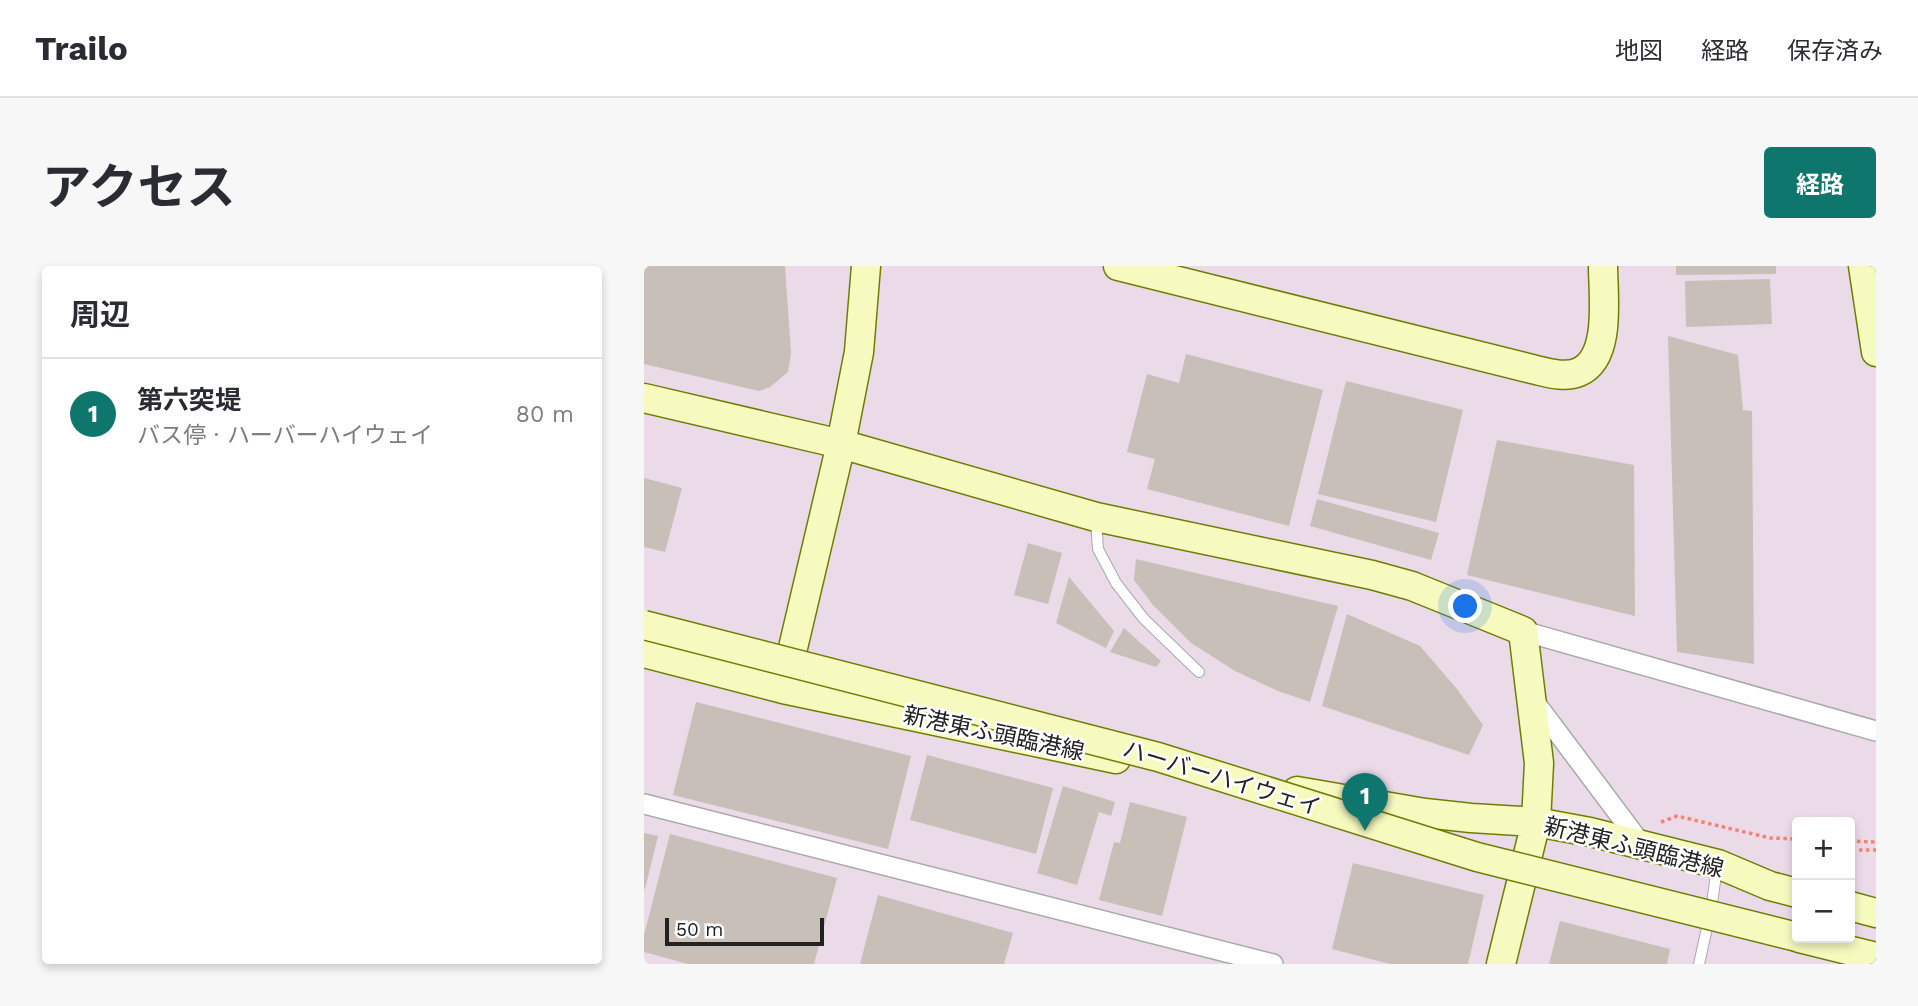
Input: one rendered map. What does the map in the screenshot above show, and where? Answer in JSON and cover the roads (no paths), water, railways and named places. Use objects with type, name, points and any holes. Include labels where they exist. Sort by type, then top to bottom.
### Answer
[{"type":"street","points":[[783,689],[841,444],[859,352],[866,266]]},
{"type":"street","points":[[1118,266],[1565,376],[1580,372],[1595,359],[1601,346],[1604,316],[1603,266]]},
{"type":"street","points":[[1863,266],[1876,352]]},
{"type":"street","points":[[644,398],[841,444],[1096,517],[1372,575],[1412,586],[1523,631],[1876,731]]},
{"type":"street","name":"ハーバーハイウェイ","points":[[644,614],[1152,743],[1485,846],[1792,923]]},
{"type":"street","name":"ハーバーハイウェイ","points":[[644,625],[1158,757],[1477,857],[1792,936]]},
{"type":"street","points":[[1501,964],[1536,822],[1539,763],[1523,631]]},
{"type":"street","name":"新港東ふ頭臨港線","points":[[644,653],[783,689],[1163,769],[1425,813],[1536,822],[1590,832],[1718,864],[1770,886],[1792,892]]},
{"type":"street","points":[[1531,696],[1642,845]]},
{"type":"street","points":[[644,804],[1273,964]]},
{"type":"street","points":[[1855,907],[1876,913]]},
{"type":"street","points":[[1855,939],[1876,944]]},
{"type":"street","name":"ハーバーハイウェイ","points":[[1821,943],[1876,957]]},
{"type":"lane","points":[[1096,517],[1098,549],[1116,583],[1144,619],[1199,672]]},
{"type":"lane","points":[[1699,964],[1712,910],[1718,864]]},
{"type":"place","name":"第六突堤","points":[[1365,831]]}]
